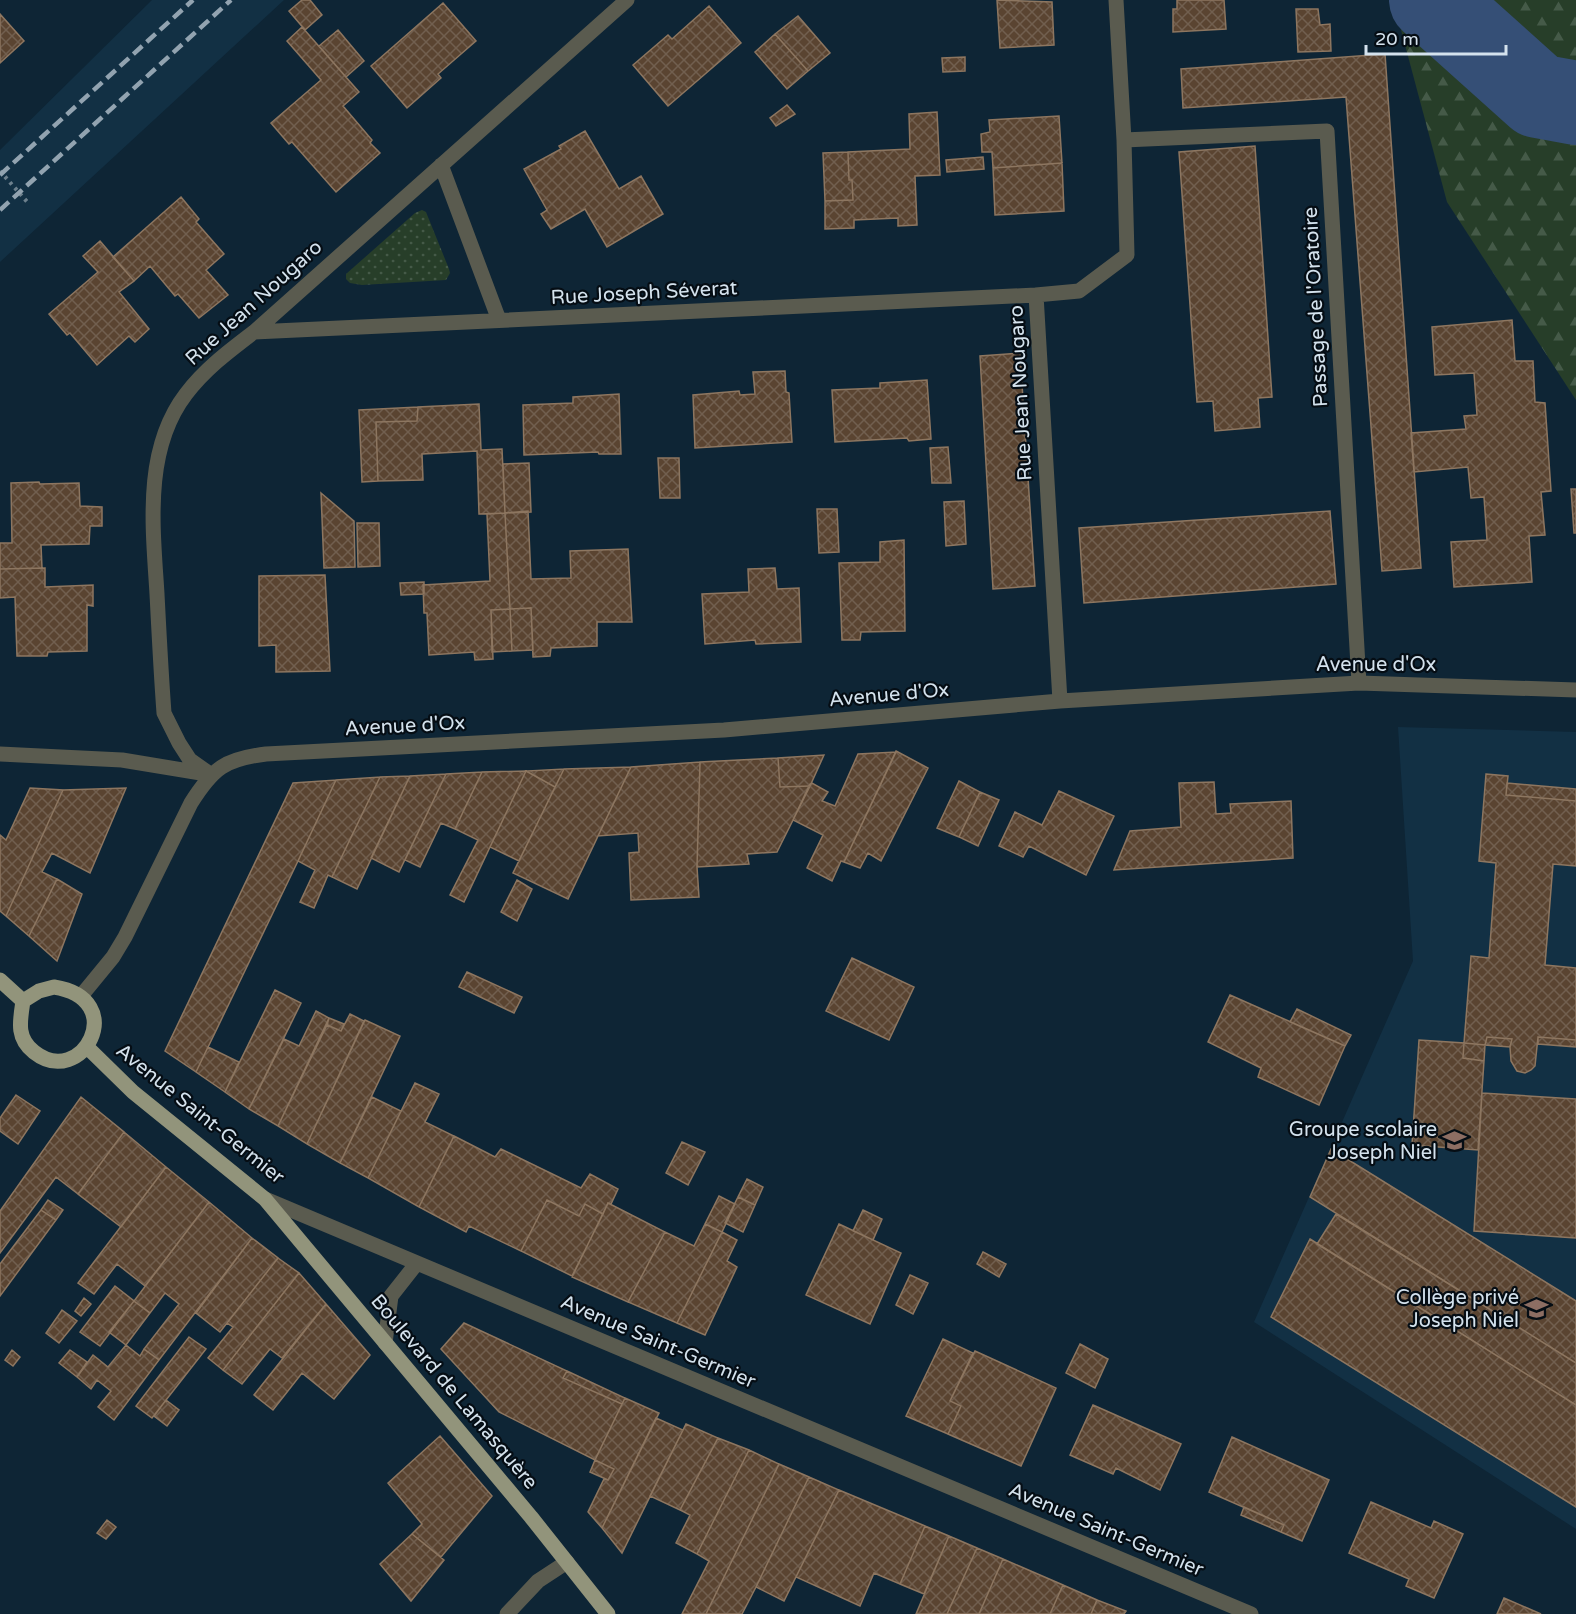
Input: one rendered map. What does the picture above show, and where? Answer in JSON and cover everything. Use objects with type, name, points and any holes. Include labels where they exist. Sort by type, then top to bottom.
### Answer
[{"type":"main road","points":[[0,980],[23,1001]]},
{"type":"main road","points":[[54,987],[81,996],[90,1007],[94,1020],[93,1035],[87,1047],[67,1060],[43,1059],[25,1044],[19,1030],[23,1001],[54,987]]},
{"type":"main road","name":"Avenue Saint-Germier","points":[[87,1047],[133,1092],[265,1199]]},
{"type":"main road","name":"Boulevard de Lamasquère","points":[[265,1199],[608,1614]]},
{"type":"street","name":"Rue Jean Nougaro","points":[[210,774],[190,760],[164,713],[152,509],[157,463],[166,430],[185,395],[214,362],[254,332],[627,0]]},
{"type":"street","name":"Rue Jean Nougaro","points":[[1060,701],[1036,295],[1079,291],[1126,255],[1124,140],[1116,0]]},
{"type":"street","name":"Passage de l'Oratoire","points":[[1124,140],[1327,131],[1359,683]]},
{"type":"street","points":[[441,165],[499,320]]},
{"type":"street","name":"Rue Joseph Séverat","points":[[254,332],[1036,295]]},
{"type":"street","name":"Avenue d'Ox","points":[[210,774],[240,757],[266,754],[724,730],[1060,701],[1359,683],[1576,690]]},
{"type":"street","points":[[0,754],[122,760],[210,774],[190,803],[125,937],[81,996]]},
{"type":"street","name":"Avenue Saint-Germier","points":[[265,1199],[1251,1614]]},
{"type":"street","points":[[385,1343],[391,1296],[417,1263]]},
{"type":"street","points":[[507,1614],[538,1581],[567,1562]]},
{"type":"path","points":[[0,171],[29,204]]},
{"type":"shaded area","points":[[152,0],[284,0],[0,262],[0,150]]},
{"type":"shaded area","name":"Groupe scolaire Joseph Niel","points":[[1398,727],[1576,732],[1576,1529],[1254,1322],[1413,961]]},
{"type":"green space","points":[[1393,0],[1576,0],[1576,400],[1447,202]]},
{"type":"green space","points":[[422,210],[426,212],[449,269],[450,273],[446,280],[362,285],[350,283],[346,279],[346,274],[415,213]]},
{"type":"building","points":[[302,0],[310,0],[322,15],[305,30],[289,11]]},
{"type":"building","points":[[997,0],[1052,2],[1054,45],[1000,48]]},
{"type":"building","points":[[1177,0],[1224,0],[1226,29],[1173,32],[1173,9],[1177,9]]},
{"type":"building","points":[[443,3],[476,41],[438,74],[441,78],[407,108],[371,66]]},
{"type":"building","points":[[709,6],[741,43],[668,106],[633,65],[668,35],[672,39]]},
{"type":"building","points":[[1296,9],[1318,9],[1320,25],[1330,24],[1331,51],[1298,52]]},
{"type":"building","points":[[0,14],[24,41],[0,63]]},
{"type":"building","points":[[798,16],[830,53],[808,71],[775,34]]},
{"type":"building","points":[[302,27],[359,92],[343,106],[380,153],[336,192],[292,142],[289,144],[271,123],[321,80],[287,41]]},
{"type":"building","points":[[338,30],[364,61],[346,77],[319,46]]},
{"type":"building","points":[[775,34],[808,71],[787,89],[755,52]]},
{"type":"building","points":[[1385,54],[1421,568],[1382,571],[1346,97],[1183,108],[1181,69]]},
{"type":"building","points":[[965,57],[965,71],[943,72],[942,58]]},
{"type":"building","points":[[787,105],[795,114],[776,126],[770,118]]},
{"type":"building","points":[[937,112],[940,175],[915,176],[917,225],[898,226],[898,218],[854,220],[854,228],[825,229],[825,201],[853,200],[852,180],[849,180],[848,152],[910,149],[909,114]]},
{"type":"building","points":[[1059,116],[1062,163],[993,168],[992,152],[982,152],[981,134],[990,132],[989,120]]},
{"type":"building","points":[[585,131],[619,189],[641,176],[663,214],[607,247],[585,209],[551,229],[541,214],[547,210],[524,169],[561,149],[559,146]]},
{"type":"building","points":[[1255,146],[1272,397],[1258,398],[1260,427],[1215,431],[1213,401],[1197,402],[1179,152]]},
{"type":"building","points":[[848,152],[849,180],[852,180],[853,200],[825,201],[823,153]]},
{"type":"building","points":[[983,157],[984,169],[947,172],[946,160]]},
{"type":"building","points":[[1062,163],[1064,211],[995,215],[993,168]]},
{"type":"building","points":[[181,197],[199,219],[196,222],[224,254],[206,270],[228,295],[199,318],[178,294],[175,296],[150,266],[134,281],[113,257]]},
{"type":"building","points":[[100,241],[134,281],[119,292],[149,329],[135,342],[129,336],[97,365],[70,333],[67,335],[49,314],[98,272],[83,256]]},
{"type":"building","points":[[1512,320],[1515,361],[1533,361],[1535,402],[1545,403],[1551,491],[1541,492],[1545,535],[1529,536],[1532,582],[1454,587],[1451,542],[1487,540],[1484,497],[1471,498],[1468,467],[1414,472],[1411,433],[1466,429],[1464,416],[1477,415],[1474,373],[1435,375],[1432,327]]},
{"type":"building","points":[[1020,353],[1035,586],[993,589],[980,356]]},
{"type":"building","points":[[785,371],[786,392],[789,393],[792,442],[695,448],[693,395],[739,391],[740,395],[755,394],[753,372]]},
{"type":"building","points":[[927,380],[931,439],[835,442],[832,390],[880,388],[880,383]]},
{"type":"building","points":[[619,394],[621,454],[599,454],[598,452],[524,455],[523,405],[573,403],[573,397]]},
{"type":"building","points":[[479,404],[481,450],[502,449],[505,513],[479,514],[477,451],[422,454],[423,480],[378,481],[376,422],[417,421],[418,407]]},
{"type":"building","points":[[418,407],[417,421],[376,422],[378,481],[362,482],[359,410]]},
{"type":"building","points":[[948,447],[951,483],[932,483],[930,448]]},
{"type":"building","points":[[658,458],[679,458],[680,498],[660,498]]},
{"type":"building","points":[[529,463],[531,512],[505,513],[503,464]]},
{"type":"building","points":[[39,482],[40,484],[79,483],[80,506],[102,507],[102,526],[90,526],[89,544],[41,545],[42,568],[0,569],[0,543],[12,543],[11,483]]},
{"type":"building","points":[[1571,489],[1576,489],[1576,533],[1574,533]]},
{"type":"building","points":[[321,493],[354,521],[355,567],[324,568]]},
{"type":"building","points":[[964,501],[966,544],[946,546],[944,502]]},
{"type":"building","points":[[817,509],[837,509],[839,552],[819,553]]},
{"type":"building","points":[[528,511],[531,579],[571,578],[570,551],[628,549],[632,622],[597,622],[597,646],[551,648],[550,656],[533,657],[531,608],[510,609],[505,513]]},
{"type":"building","points":[[1330,511],[1336,584],[1084,603],[1079,528]]},
{"type":"building","points":[[505,513],[510,609],[491,610],[493,659],[475,660],[474,652],[429,655],[423,585],[490,581],[487,514]]},
{"type":"building","points":[[357,523],[379,523],[380,566],[358,567]]},
{"type":"building","points":[[904,540],[905,631],[861,632],[860,640],[842,640],[839,563],[880,562],[880,542]]},
{"type":"building","points":[[45,568],[45,587],[93,585],[93,606],[87,605],[87,651],[48,652],[47,656],[17,656],[15,597],[0,598],[0,569]]},
{"type":"building","points":[[775,568],[777,589],[799,588],[801,642],[756,644],[755,640],[705,644],[702,594],[749,592],[748,569]]},
{"type":"building","points":[[325,575],[330,671],[276,672],[276,645],[259,646],[259,576]]},
{"type":"building","points":[[424,582],[424,594],[401,595],[400,583]]},
{"type":"building","points":[[531,608],[533,650],[512,651],[510,609]]},
{"type":"building","points":[[510,609],[512,651],[492,652],[491,610]]},
{"type":"building","points":[[896,751],[928,768],[881,861],[868,853],[860,868],[844,862]]},
{"type":"building","points":[[896,752],[844,862],[841,861],[832,881],[807,868],[823,835],[793,820],[810,784],[828,792],[822,801],[835,806],[858,754]]},
{"type":"building","points":[[824,755],[810,786],[780,787],[778,758]]},
{"type":"building","points":[[778,758],[780,787],[810,786],[777,852],[747,854],[749,864],[697,867],[700,762]]},
{"type":"building","points":[[700,762],[697,867],[699,897],[631,900],[629,853],[639,852],[638,833],[598,836],[631,767]]},
{"type":"building","points":[[631,767],[568,899],[513,873],[564,769]]},
{"type":"building","points":[[564,769],[555,787],[526,771]]},
{"type":"building","points":[[526,771],[555,787],[519,861],[490,847]]},
{"type":"building","points":[[526,771],[464,902],[450,895],[478,840],[455,829],[482,772]]},
{"type":"building","points":[[482,772],[455,829],[441,823],[420,867],[405,860],[446,774]]},
{"type":"building","points":[[446,774],[399,872],[371,858],[410,776]]},
{"type":"building","points":[[1486,774],[1508,776],[1506,795],[1576,801],[1576,866],[1553,864],[1545,965],[1576,968],[1576,1040],[1538,1037],[1535,1066],[1525,1073],[1517,1071],[1511,1061],[1512,1039],[1487,1037],[1485,1045],[1464,1043],[1471,956],[1489,958],[1496,863],[1479,861]]},
{"type":"building","points":[[410,776],[357,889],[332,877],[380,777]]},
{"type":"building","points":[[380,777],[332,877],[328,875],[314,908],[300,902],[315,870],[298,861],[336,780]]},
{"type":"building","points":[[336,780],[196,1072],[165,1051],[293,783]]},
{"type":"building","points":[[959,781],[980,792],[959,837],[937,828]]},
{"type":"building","points":[[1214,782],[1216,814],[1231,813],[1230,804],[1291,801],[1293,858],[1114,870],[1130,831],[1181,827],[1179,783]]},
{"type":"building","points":[[1507,783],[1576,789],[1576,801],[1506,795]]},
{"type":"building","points":[[30,788],[63,790],[6,916],[0,911],[0,835],[6,840]]},
{"type":"building","points":[[126,788],[90,873],[52,853],[42,872],[57,879],[29,936],[6,916],[63,790]]},
{"type":"building","points":[[1059,791],[1114,816],[1086,875],[1029,846],[1023,857],[999,846],[1015,812],[1042,825]]},
{"type":"building","points":[[980,792],[999,800],[978,846],[959,837]]},
{"type":"building","points":[[57,879],[82,894],[57,961],[29,936]]},
{"type":"building","points":[[517,880],[532,889],[517,921],[501,912]]},
{"type":"building","points":[[852,958],[914,987],[889,1040],[826,1011]]},
{"type":"building","points":[[467,972],[522,997],[514,1013],[459,987]]},
{"type":"building","points":[[275,990],[301,1003],[249,1109],[225,1092]]},
{"type":"building","points":[[1230,995],[1345,1046],[1319,1105],[1258,1077],[1261,1068],[1208,1042]]},
{"type":"building","points":[[1297,1009],[1351,1035],[1345,1046],[1290,1022]]},
{"type":"building","points":[[316,1011],[329,1018],[278,1126],[249,1109],[284,1039],[299,1046]]},
{"type":"building","points":[[350,1014],[364,1021],[307,1144],[278,1126],[327,1025],[341,1031]]},
{"type":"building","points":[[329,1018],[344,1024],[341,1031],[327,1025]]},
{"type":"building","points":[[365,1020],[400,1036],[340,1163],[307,1144]]},
{"type":"building","points":[[1487,1037],[1512,1039],[1510,1047],[1485,1045]]},
{"type":"building","points":[[1538,1037],[1576,1040],[1576,1047],[1538,1044]]},
{"type":"building","points":[[1419,1040],[1464,1043],[1463,1058],[1484,1061],[1478,1150],[1412,1145]]},
{"type":"building","points":[[1464,1043],[1485,1045],[1484,1061],[1463,1058]]},
{"type":"building","points":[[208,1047],[239,1062],[225,1092],[196,1072]]},
{"type":"building","points":[[415,1083],[439,1094],[425,1122],[454,1136],[419,1207],[368,1178]]},
{"type":"building","points":[[1482,1093],[1576,1099],[1576,1238],[1474,1231]]},
{"type":"building","points":[[16,1095],[40,1111],[18,1144],[0,1131],[0,1118]]},
{"type":"building","points":[[81,1097],[124,1132],[78,1194],[56,1177],[0,1253],[0,1211]]},
{"type":"building","points":[[372,1097],[401,1111],[368,1178],[340,1163]]},
{"type":"building","points":[[124,1132],[166,1167],[121,1227],[78,1194]]},
{"type":"building","points":[[454,1136],[495,1157],[501,1149],[581,1188],[590,1174],[618,1189],[603,1214],[585,1204],[579,1216],[547,1200],[521,1251],[469,1226],[466,1232],[419,1207]]},
{"type":"building","points":[[682,1142],[705,1152],[688,1185],[666,1173]]},
{"type":"building","points":[[1331,1149],[1576,1301],[1576,1363],[1310,1197]]},
{"type":"building","points":[[166,1167],[209,1202],[145,1286],[117,1264],[94,1294],[78,1283]]},
{"type":"building","points":[[747,1179],[763,1187],[755,1205],[738,1197]]},
{"type":"building","points":[[719,1196],[735,1204],[722,1232],[705,1224]]},
{"type":"building","points":[[738,1197],[755,1205],[743,1232],[725,1223]]},
{"type":"building","points":[[48,1200],[63,1210],[56,1220],[41,1210]]},
{"type":"building","points":[[547,1200],[579,1216],[585,1204],[603,1214],[572,1276],[521,1251]]},
{"type":"building","points":[[209,1202],[252,1238],[159,1360],[144,1349],[179,1304],[165,1293],[150,1313],[134,1301]]},
{"type":"building","points":[[608,1203],[665,1232],[628,1302],[572,1277]]},
{"type":"building","points":[[41,1210],[56,1220],[0,1296],[0,1264]]},
{"type":"building","points":[[863,1210],[882,1219],[873,1240],[853,1231]]},
{"type":"building","points":[[1336,1214],[1576,1363],[1576,1405],[1317,1244]]},
{"type":"building","points":[[705,1224],[722,1232],[677,1323],[628,1302],[665,1232],[694,1246]]},
{"type":"building","points":[[839,1224],[901,1253],[870,1324],[806,1295]]},
{"type":"building","points":[[722,1232],[737,1240],[727,1261],[737,1267],[705,1335],[677,1323]]},
{"type":"building","points":[[252,1238],[278,1258],[220,1332],[196,1313]]},
{"type":"building","points":[[1310,1239],[1576,1405],[1576,1507],[1271,1317]]},
{"type":"building","points":[[983,1252],[1006,1264],[999,1277],[977,1264]]},
{"type":"building","points":[[278,1258],[299,1273],[223,1370],[208,1358],[233,1327],[227,1323]]},
{"type":"building","points":[[299,1273],[326,1304],[282,1358],[270,1349],[242,1384],[223,1370]]},
{"type":"building","points":[[910,1275],[928,1283],[913,1314],[896,1305]]},
{"type":"building","points":[[115,1286],[134,1301],[100,1346],[80,1332]]},
{"type":"building","points":[[84,1298],[91,1304],[81,1316],[75,1311]]},
{"type":"building","points":[[134,1301],[150,1313],[126,1345],[109,1332]]},
{"type":"building","points":[[326,1304],[370,1355],[334,1399],[302,1373],[273,1410],[254,1395]]},
{"type":"building","points":[[62,1310],[77,1321],[59,1343],[46,1333]]},
{"type":"building","points":[[464,1323],[567,1371],[563,1378],[622,1404],[595,1460],[499,1412],[441,1349]]},
{"type":"building","points":[[189,1337],[206,1349],[152,1418],[136,1406]]},
{"type":"building","points":[[943,1339],[973,1353],[950,1401],[961,1406],[948,1434],[906,1416]]},
{"type":"building","points":[[1080,1344],[1108,1359],[1095,1388],[1066,1373]]},
{"type":"building","points":[[126,1345],[140,1356],[144,1349],[159,1360],[114,1420],[98,1407],[111,1391],[97,1380],[91,1389],[77,1377],[93,1355],[108,1367]]},
{"type":"building","points":[[12,1350],[20,1357],[13,1366],[5,1360]]},
{"type":"building","points":[[70,1350],[87,1362],[77,1377],[59,1363]]},
{"type":"building","points":[[975,1351],[1056,1388],[1021,1466],[948,1434],[961,1406],[950,1401]]},
{"type":"building","points":[[567,1371],[625,1398],[622,1404],[563,1378]]},
{"type":"building","points":[[625,1398],[659,1413],[602,1528],[588,1512],[604,1479],[608,1480],[614,1469],[595,1460]]},
{"type":"building","points":[[166,1400],[179,1410],[167,1426],[154,1416]]},
{"type":"building","points":[[1093,1405],[1181,1444],[1160,1490],[1116,1468],[1113,1474],[1070,1455]]},
{"type":"building","points":[[656,1418],[683,1430],[622,1553],[602,1528]]},
{"type":"building","points":[[686,1424],[718,1438],[680,1510],[650,1496]]},
{"type":"building","points":[[440,1436],[492,1496],[441,1557],[412,1534],[422,1524],[388,1483]]},
{"type":"building","points":[[1232,1437],[1329,1480],[1302,1541],[1281,1532],[1284,1525],[1209,1492]]},
{"type":"building","points":[[718,1438],[749,1450],[697,1554],[676,1543],[690,1515],[680,1510]]},
{"type":"building","points":[[749,1450],[779,1464],[706,1614],[682,1614],[709,1561],[697,1554]]},
{"type":"building","points":[[595,1460],[614,1469],[608,1480],[590,1472]]},
{"type":"building","points":[[779,1464],[809,1477],[756,1587],[742,1614],[706,1614]]},
{"type":"building","points":[[809,1477],[839,1490],[784,1601],[756,1587]]},
{"type":"building","points":[[839,1490],[925,1526],[900,1584],[874,1573],[860,1606],[796,1577]]},
{"type":"building","points":[[1371,1502],[1431,1528],[1434,1521],[1463,1534],[1434,1598],[1406,1586],[1409,1579],[1349,1553]]},
{"type":"building","points":[[1244,1507],[1284,1525],[1281,1532],[1241,1515]]},
{"type":"building","points":[[107,1520],[116,1527],[106,1539],[97,1533]]},
{"type":"building","points":[[925,1526],[949,1536],[924,1594],[900,1584]]},
{"type":"building","points":[[412,1534],[444,1560],[411,1601],[380,1564]]},
{"type":"building","points":[[949,1536],[977,1548],[947,1614],[916,1614]]},
{"type":"building","points":[[977,1548],[1003,1559],[979,1614],[947,1614]]},
{"type":"building","points":[[1003,1559],[1063,1585],[1050,1614],[979,1614]]},
{"type":"building","points":[[1063,1585],[1097,1600],[1091,1614],[1050,1614]]},
{"type":"building","points":[[1504,1598],[1541,1614],[1497,1614]]},
{"type":"building","points":[[1097,1600],[1126,1611],[1124,1614],[1091,1614]]},
{"type":"waterway","points":[[1431,0],[1538,96],[1576,103]]},
{"type":"railway","points":[[0,175],[193,0]]},
{"type":"railway","points":[[0,210],[231,0]]},
{"type":"place","name":"Groupe scolaire Joseph Niel","points":[[1455,1141]]},
{"type":"place","name":"Collège privé Joseph Niel","points":[[1537,1309]]}]
